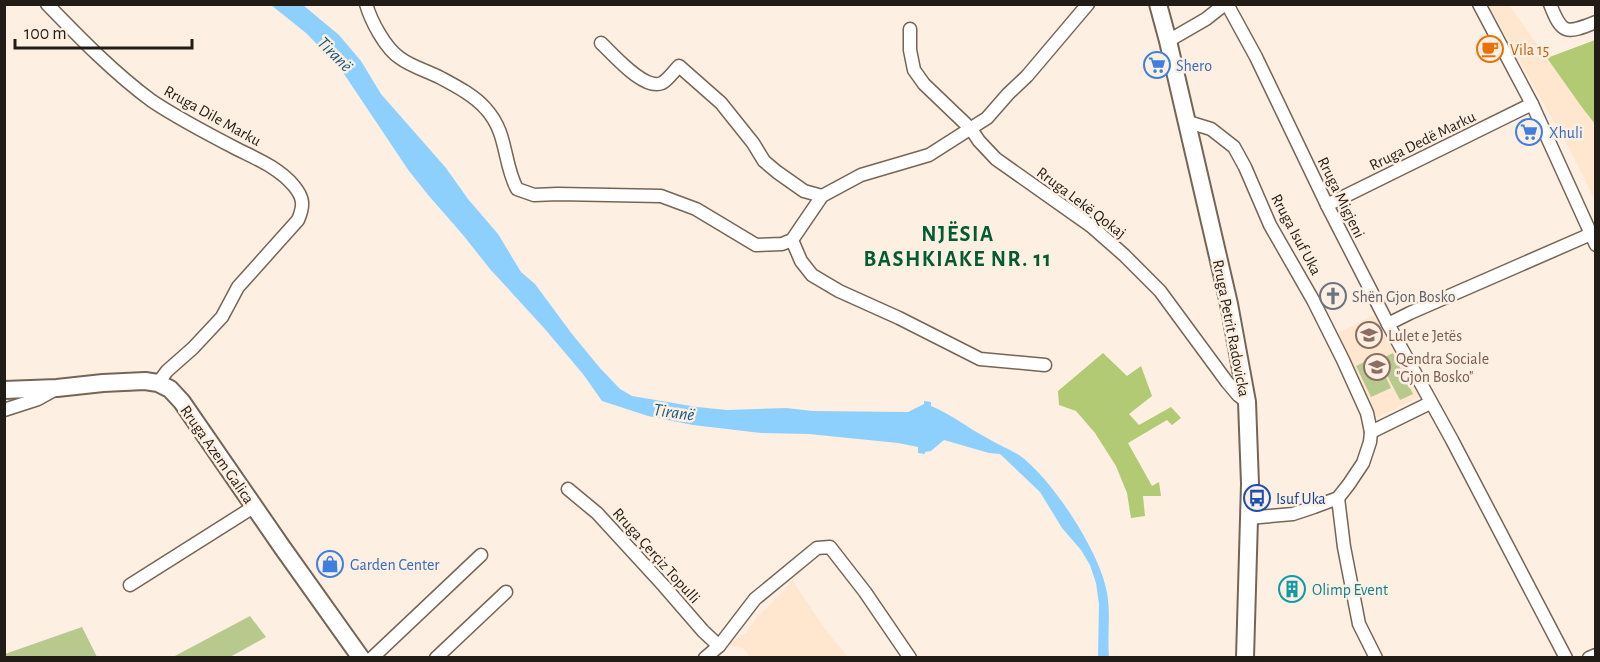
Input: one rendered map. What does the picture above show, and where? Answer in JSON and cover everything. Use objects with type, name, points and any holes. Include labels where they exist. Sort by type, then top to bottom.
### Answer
[{"type":"main road","name":"Rruga Petrit Radovicka","points":[[1158,4],[1229,304],[1247,402],[1250,484],[1245,657]]},
{"type":"main road","points":[[4,390],[57,388],[113,382],[158,383]]},
{"type":"main road","name":"Rruga Azem Galica","points":[[158,383],[170,389],[182,402],[361,657]]},
{"type":"street","name":"Rruga Dile Marku","points":[[47,4],[109,66],[152,100],[186,122],[277,170],[301,196],[303,208],[298,220],[238,287],[222,317],[193,348],[167,371],[158,383]]},
{"type":"street","points":[[366,4],[371,20],[392,51],[400,58],[441,78],[474,98],[492,116],[505,144],[511,177],[517,189],[534,195],[661,196],[696,209],[756,244],[782,244],[792,240],[822,196],[861,175],[929,155],[987,118],[1028,76],[1088,4]]},
{"type":"street","points":[[1168,41],[1206,19],[1226,4]]},
{"type":"street","name":"Rruga Migjeni","points":[[1226,4],[1256,57],[1327,205],[1388,324],[1566,657]]},
{"type":"street","points":[[1388,324],[1410,313],[1593,240],[1532,104],[1479,4]]},
{"type":"street","points":[[1550,4],[1560,26],[1566,29],[1579,29],[1596,22]]},
{"type":"street","name":"Rruga Lekë Qokaj","points":[[910,29],[910,50],[914,70],[924,84],[971,129],[996,159],[1091,226],[1124,255],[1160,291],[1227,382],[1247,402]]},
{"type":"street","points":[[601,43],[639,79],[655,84],[664,83],[679,66],[721,103],[764,161],[804,191],[822,196]]},
{"type":"street","name":"Rruga Dedë Marku","points":[[1327,205],[1532,104]]},
{"type":"street","name":"Rruga Isuf Uka","points":[[1185,121],[1211,129],[1234,147],[1270,225],[1313,300],[1343,360],[1367,413],[1371,432]]},
{"type":"street","points":[[792,240],[801,261],[812,275],[839,291],[980,359],[1045,365]]},
{"type":"street","points":[[4,410],[38,399],[57,388]]},
{"type":"street","points":[[1248,518],[1293,514],[1338,498],[1363,463],[1371,432],[1430,403]]},
{"type":"street","name":"Rruga Çerçiz Topulli","points":[[567,489],[597,513],[703,632],[719,646]]},
{"type":"street","points":[[1338,498],[1344,547],[1359,624],[1376,657]]},
{"type":"street","points":[[130,585],[255,506]]},
{"type":"street","points":[[705,657],[719,646],[755,599],[817,548],[823,546],[830,547],[910,657]]},
{"type":"street","points":[[372,657],[481,555]]},
{"type":"street","points":[[436,657],[506,592]]},
{"type":"street","points":[[1589,657],[1596,655]]},
{"type":"shaded area","points":[[1488,5],[1509,5],[1595,124],[1595,201],[1571,152]]},
{"type":"shaded area","name":"Qendra Sociale \"Gjon Bosko\"","points":[[1374,315],[1419,397],[1377,418],[1336,334]]},
{"type":"shaded area","points":[[792,580],[827,632],[848,657],[749,657],[745,649],[728,644],[746,633],[758,616]]},
{"type":"green space","points":[[1596,40],[1595,124],[1547,58]]},
{"type":"green space","points":[[1103,353],[1127,376],[1141,366],[1152,396],[1129,414],[1139,425],[1171,407],[1181,418],[1172,425],[1167,420],[1128,443],[1152,486],[1159,482],[1161,496],[1143,496],[1145,516],[1131,518],[1127,493],[1116,466],[1095,433],[1076,411],[1059,405],[1058,391]]},
{"type":"green space","points":[[1393,353],[1413,394],[1400,400],[1379,360]]},
{"type":"green space","points":[[1376,356],[1391,388],[1371,397],[1356,366]]},
{"type":"green space","points":[[250,616],[266,637],[230,657],[173,657]]},
{"type":"green space","points":[[82,627],[97,657],[5,657],[5,654]]},
{"type":"water","name":"Tiranë","points":[[271,5],[303,5],[339,35],[361,61],[381,94],[446,168],[468,199],[498,234],[521,272],[535,284],[572,334],[620,389],[632,396],[727,410],[786,408],[813,411],[908,412],[924,404],[924,401],[931,402],[931,406],[1019,455],[1032,466],[1060,498],[1095,558],[1107,593],[1109,657],[1098,657],[1099,604],[1090,565],[1081,550],[1062,528],[1040,492],[1000,454],[944,440],[925,454],[918,453],[918,447],[898,443],[809,434],[761,433],[693,425],[648,416],[602,401],[583,374],[490,269],[409,171],[340,68],[306,33]]},
{"type":"place","name":"Vila 15","points":[[1490,49]]},
{"type":"place","name":"Shero","points":[[1157,65]]},
{"type":"place","name":"Xhuli","points":[[1529,132]]},
{"type":"place","name":"Shën Gjon Bosko","points":[[1333,296]]},
{"type":"place","name":"Lulet e Jetës","points":[[1369,335]]},
{"type":"place","name":"Qendra Sociale \"Gjon Bosko\"","points":[[1377,367]]},
{"type":"place","name":"Isuf Uka","points":[[1257,498]]},
{"type":"place","name":"Garden Center","points":[[330,564]]},
{"type":"place","name":"Olimp Event","points":[[1292,589]]},
{"type":"district","name":"NJËSIA BASHKIAKE NR. 11","points":[[958,246]]}]
